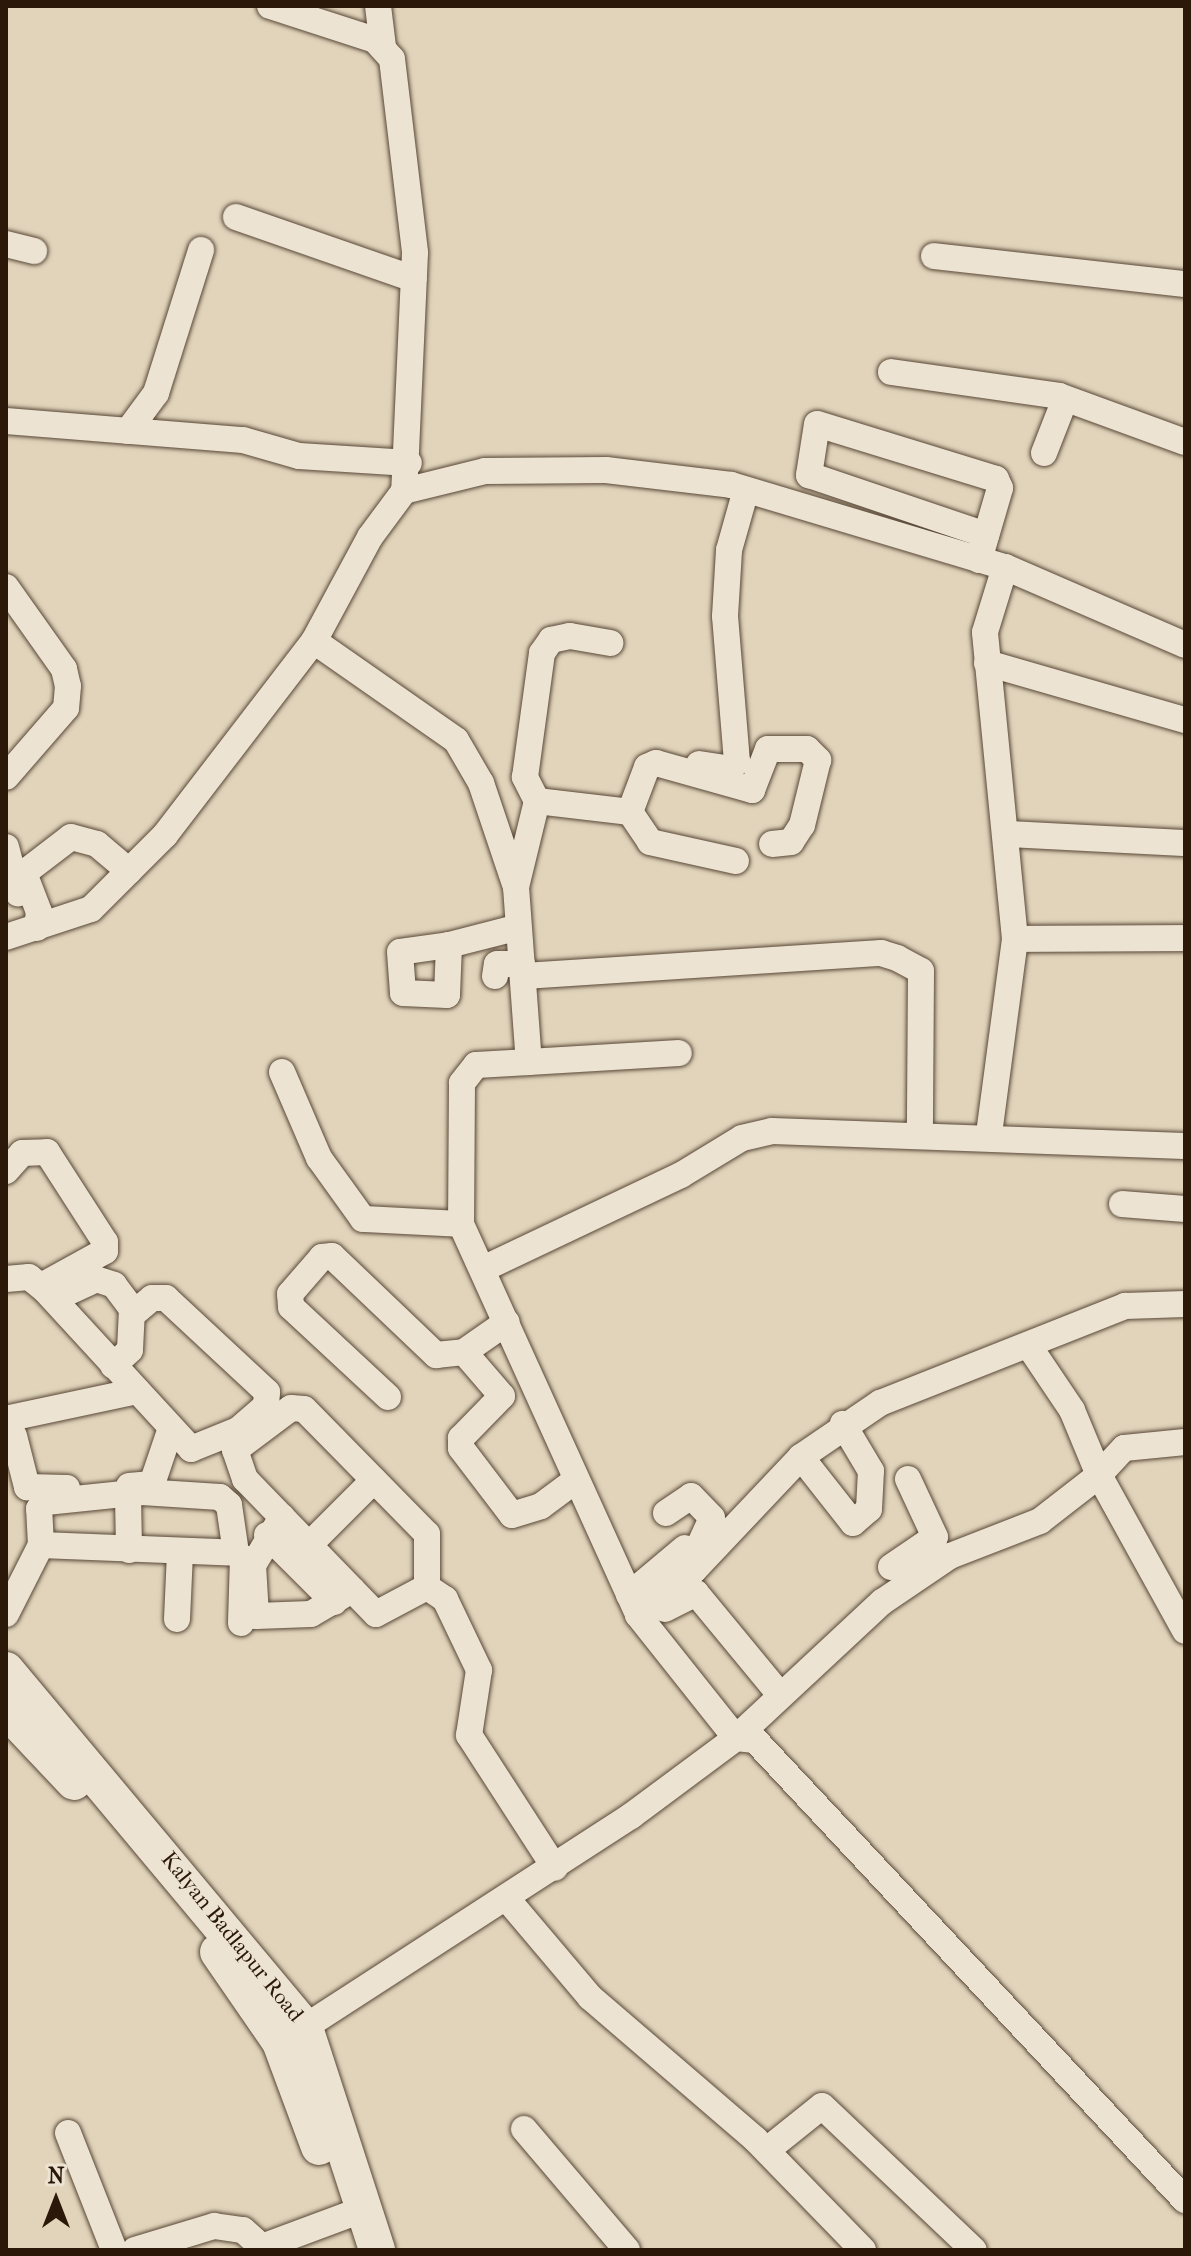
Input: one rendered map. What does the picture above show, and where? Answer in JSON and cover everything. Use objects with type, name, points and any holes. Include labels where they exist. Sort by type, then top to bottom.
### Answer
[{"type":"main road","name":"Kalyan Badlapur Road","points":[[8,1674],[292,2035]]},
{"type":"main road","points":[[6,1710],[147,1863],[292,2035],[354,2212],[377,2250]]},
{"type":"main road","points":[[354,2212],[355,2250]]},
{"type":"street","points":[[270,6],[383,45]]},
{"type":"street","points":[[22,932],[91,909],[129,871],[314,641],[370,537],[404,491],[409,463],[414,279],[392,59],[383,45],[378,6]]},
{"type":"street","points":[[236,217],[414,279]]},
{"type":"street","points":[[6,244],[34,251]]},
{"type":"street","points":[[128,431],[156,393],[201,250]]},
{"type":"street","points":[[934,256],[1185,284]]},
{"type":"street","points":[[891,372],[1065,399],[1185,442]]},
{"type":"street","points":[[1044,453],[1065,399]]},
{"type":"street","points":[[6,421],[128,431],[409,463]]},
{"type":"street","points":[[982,548],[996,479],[817,424],[809,475],[982,548],[1005,567],[1185,645]]},
{"type":"street","points":[[404,491],[485,471],[606,470],[746,490],[982,548]]},
{"type":"street","points":[[660,756],[729,769],[737,762],[725,616],[729,550],[746,490]]},
{"type":"street","points":[[989,1134],[1015,939],[985,632],[1005,567]]},
{"type":"street","points":[[6,587],[64,669],[68,686],[66,708],[6,777]]},
{"type":"street","points":[[529,1062],[523,970],[515,928],[516,887],[537,801],[525,777],[542,653],[551,640],[570,636],[610,643]]},
{"type":"street","points":[[314,641],[456,740],[481,783],[516,887]]},
{"type":"street","points":[[987,663],[1185,720]]},
{"type":"street","points":[[630,812],[647,767],[656,763],[752,790],[768,749],[807,749],[818,760],[802,825],[791,842],[772,844]]},
{"type":"street","points":[[537,801],[630,812],[650,842],[736,861]]},
{"type":"street","points":[[1007,834],[1185,843]]},
{"type":"street","points":[[22,932],[39,912],[24,873],[71,837],[97,844],[129,871]]},
{"type":"street","points":[[6,847],[22,932]]},
{"type":"street","points":[[449,945],[515,928]]},
{"type":"street","points":[[1015,939],[1185,938]]},
{"type":"street","points":[[495,976],[497,964],[523,970],[881,953],[897,958],[921,971],[920,1133]]},
{"type":"street","points":[[679,1053],[476,1065],[462,1083],[461,1224],[637,1611],[736,1738],[755,1740],[1185,2200]]},
{"type":"street","points":[[282,1072],[319,1158],[363,1219],[461,1224]]},
{"type":"street","points":[[483,1269],[681,1175],[742,1138],[772,1131],[989,1134],[1185,1146]]},
{"type":"street","points":[[6,1171],[22,1153],[47,1152],[105,1242],[105,1251],[47,1293]]},
{"type":"street","points":[[1122,1204],[1185,1209]]},
{"type":"street","points":[[388,1397],[291,1307],[290,1294],[322,1257],[332,1256],[436,1355],[464,1352],[507,1322]]},
{"type":"street","points":[[9,1272],[47,1293],[191,1449],[209,1444],[266,1406],[267,1392],[166,1298],[152,1298],[132,1315]]},
{"type":"street","points":[[47,1293],[96,1279],[114,1285],[132,1315],[130,1350],[113,1366]]},
{"type":"street","points":[[637,1611],[801,1457],[843,1424],[880,1403],[1031,1349],[1125,1306],[1185,1304]]},
{"type":"street","points":[[1031,1349],[1072,1410],[1099,1475],[1185,1631]]},
{"type":"street","points":[[464,1352],[502,1396]]},
{"type":"street","points":[[534,1382],[502,1396],[461,1438],[461,1448],[512,1515],[541,1506],[576,1480]]},
{"type":"street","points":[[137,1391],[9,1430],[27,1487],[96,1489],[152,1484],[171,1428]]},
{"type":"street","points":[[291,1408],[304,1409],[427,1534],[427,1587],[385,1614],[343,1596],[275,1526],[245,1479],[235,1450],[291,1408]]},
{"type":"street","points":[[801,1457],[853,1523],[869,1509],[871,1471],[843,1424]]},
{"type":"street","points":[[892,1569],[950,1556],[1040,1521],[1099,1475],[1124,1448],[1185,1442]]},
{"type":"street","points":[[292,2035],[508,1900],[736,1738],[780,1695],[892,1569],[933,1545],[935,1537],[908,1479]]},
{"type":"street","points":[[308,1546],[374,1480]]},
{"type":"street","points":[[128,1496],[129,1550]]},
{"type":"street","points":[[6,1614],[41,1545],[39,1509],[46,1502],[128,1496],[220,1497],[229,1505],[236,1553],[243,1558],[241,1623]]},
{"type":"street","points":[[666,1513],[691,1496],[712,1518],[689,1559]]},
{"type":"street","points":[[275,1526],[308,1546],[343,1596]]},
{"type":"street","points":[[275,1526],[253,1565],[256,1616],[311,1614],[343,1596]]},
{"type":"street","points":[[41,1545],[129,1550],[171,1590],[236,1553]]},
{"type":"street","points":[[427,1587],[445,1599],[479,1670],[469,1735],[555,1868]]},
{"type":"street","points":[[637,1611],[696,1593],[780,1695]]},
{"type":"street","points":[[508,1900],[590,1997],[767,2150],[863,2250]]},
{"type":"street","points":[[767,2150],[822,2106],[974,2250]]},
{"type":"street","points":[[524,2129],[627,2250]]},
{"type":"street","points":[[68,2133],[114,2250]]},
{"type":"street","points":[[135,2250],[214,2226],[243,2230],[262,2247],[354,2212]]}]
